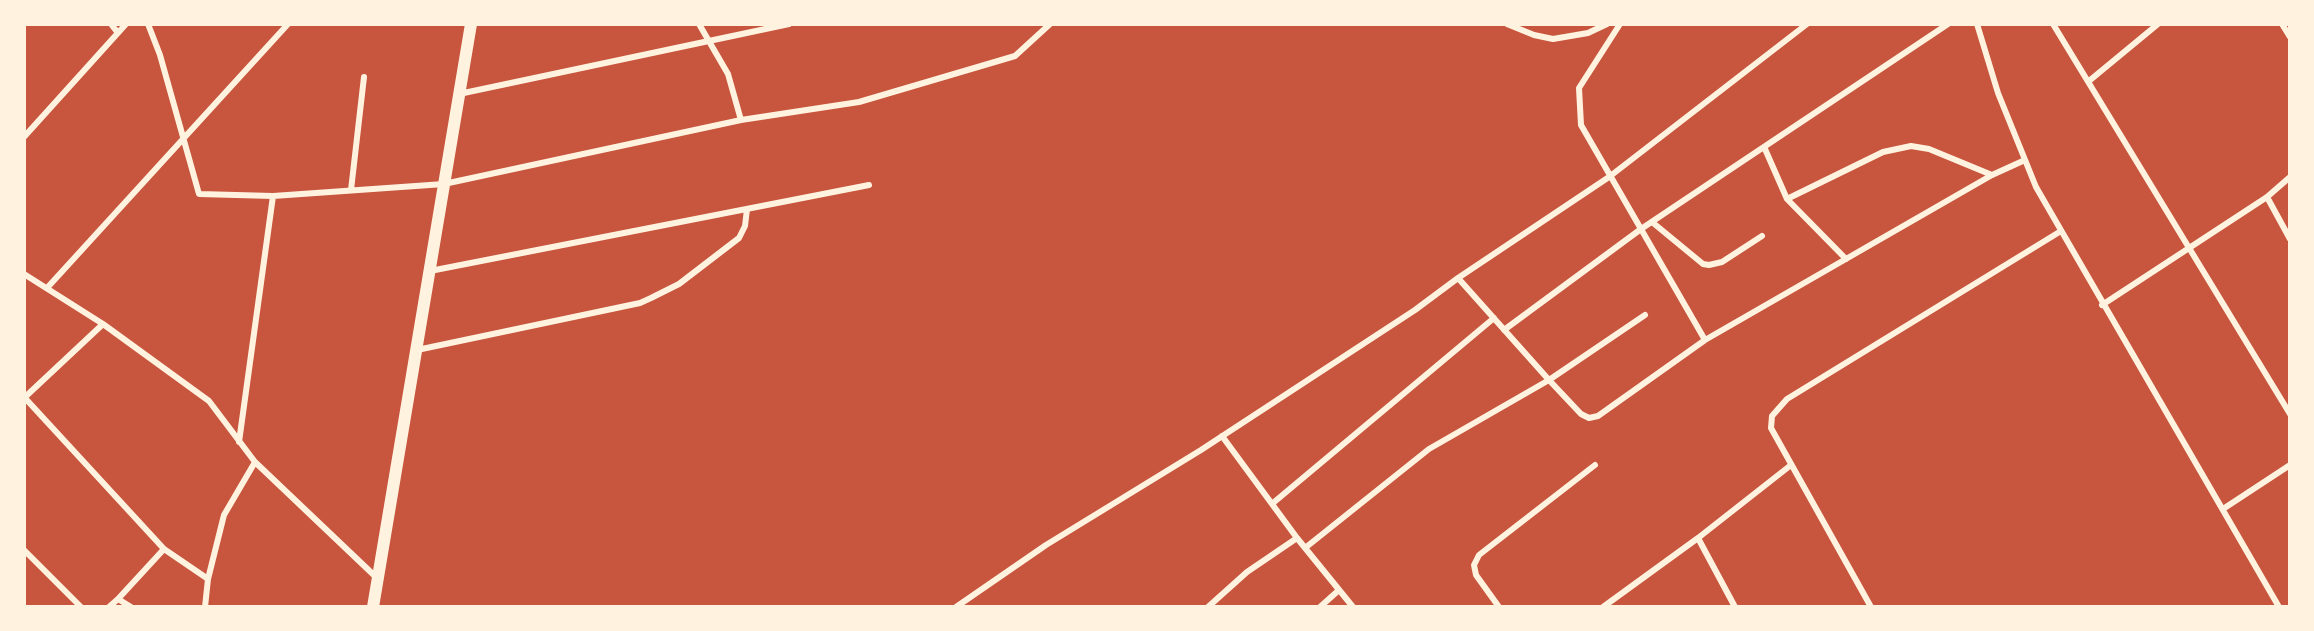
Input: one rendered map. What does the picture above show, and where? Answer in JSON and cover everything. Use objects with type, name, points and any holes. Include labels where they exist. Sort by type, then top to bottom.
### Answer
[{"type":"main road","points":[[373,607],[471,24]]},
{"type":"street","points":[[111,24],[118,33]]},
{"type":"street","points":[[24,137],[126,24]]},
{"type":"street","points":[[148,24],[160,55],[199,194],[273,196],[444,184],[741,120],[858,102],[1005,60],[1024,50],[1050,24]]},
{"type":"street","points":[[47,288],[288,24]]},
{"type":"street","points":[[699,24],[728,74],[741,120]]},
{"type":"street","points":[[459,94],[789,24]]},
{"type":"street","points":[[1507,24],[1534,35],[1553,39],[1588,33],[1607,24]]},
{"type":"street","points":[[1620,24],[1579,88],[1581,125],[1705,340]]},
{"type":"street","points":[[956,607],[1046,545],[1222,436],[1415,310],[1458,278],[1609,177],[1807,24]]},
{"type":"street","points":[[1504,330],[1641,229],[1765,149],[1948,24]]},
{"type":"street","points":[[1977,24],[1998,93],[2036,187],[2102,305],[2279,607]]},
{"type":"street","points":[[2053,24],[2290,414]]},
{"type":"street","points":[[2089,81],[2158,24]]},
{"type":"street","points":[[2282,24],[2290,37]]},
{"type":"street","points":[[351,190],[364,77]]},
{"type":"street","points":[[1787,199],[1882,152],[1911,146],[1929,149],[1992,175]]},
{"type":"street","points":[[1765,149],[1787,199],[1846,259]]},
{"type":"street","points":[[1458,278],[1549,380],[1581,414],[1589,418],[1598,416],[1705,340],[1992,175],[2025,160]]},
{"type":"street","points":[[2102,305],[2267,197],[2290,177]]},
{"type":"street","points":[[429,272],[869,185]]},
{"type":"street","points":[[239,442],[273,196]]},
{"type":"street","points":[[2267,197],[2290,239]]},
{"type":"street","points":[[416,350],[640,303],[679,284],[739,238],[745,226],[747,209]]},
{"type":"street","points":[[1652,222],[1703,264],[1709,265],[1722,262],[1762,236]]},
{"type":"street","points":[[1871,607],[1771,428],[1772,416],[1787,399],[2061,231]]},
{"type":"street","points":[[24,274],[102,324],[209,401],[255,462],[377,579]]},
{"type":"street","points":[[1305,548],[1429,449],[1549,380],[1645,315]]},
{"type":"street","points":[[1273,503],[1494,318]]},
{"type":"street","points":[[102,324],[24,398],[164,549],[208,579]]},
{"type":"street","points":[[1222,436],[1297,538],[1353,607]]},
{"type":"street","points":[[205,607],[208,579],[224,515],[255,462]]},
{"type":"street","points":[[1499,607],[1476,575],[1474,565],[1479,555],[1595,465]]},
{"type":"street","points":[[1603,607],[1698,538],[1791,465]]},
{"type":"street","points":[[2223,509],[2290,465]]},
{"type":"street","points":[[1208,607],[1247,572],[1297,538]]},
{"type":"street","points":[[1698,538],[1735,607]]},
{"type":"street","points":[[109,607],[164,549]]},
{"type":"street","points":[[24,550],[81,607]]},
{"type":"street","points":[[1320,607],[1339,590]]},
{"type":"street","points":[[118,598],[131,607]]}]
